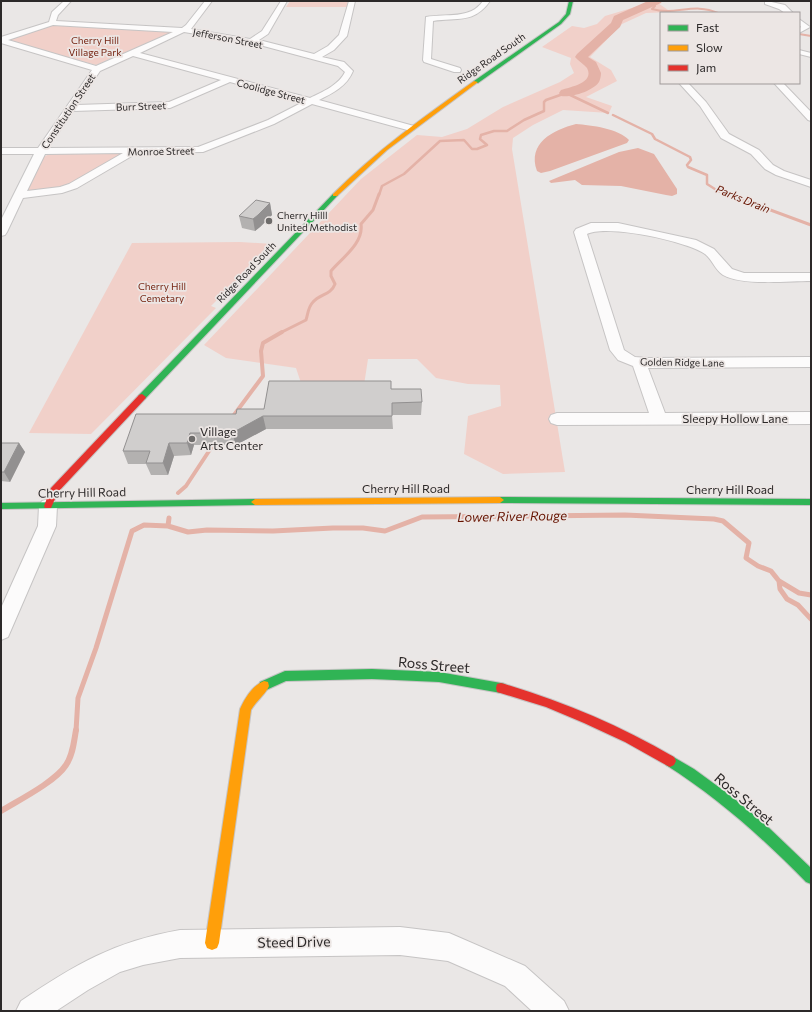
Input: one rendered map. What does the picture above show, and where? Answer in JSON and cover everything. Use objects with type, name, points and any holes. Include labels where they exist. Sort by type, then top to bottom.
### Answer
[{"type":"main road","name":"Ridge Road South","points":[[48,506],[54,490],[338,191],[377,155],[411,128],[560,23],[568,14],[571,1]]},
{"type":"main road","name":"Cherry Hill Road","points":[[1,506],[436,500],[811,502]]},
{"type":"main road","name":"Ross Street","points":[[212,943],[246,709],[257,691],[265,684],[274,679],[285,676],[388,675],[430,677],[487,685],[516,691],[550,701],[612,728],[661,755],[690,774],[736,808],[811,877]]},
{"type":"street","points":[[1,40],[52,23],[55,14],[68,1]]},
{"type":"street","name":"Constitution Street","points":[[1,232],[41,151],[97,69],[189,28],[209,1]]},
{"type":"street","points":[[251,42],[265,32],[284,1]]},
{"type":"street","points":[[315,58],[331,48],[343,36],[352,1]]},
{"type":"street","points":[[457,70],[427,60],[429,19],[469,16],[478,11],[487,1]]},
{"type":"street","points":[[767,3],[782,7],[788,12]]},
{"type":"street","points":[[800,22],[806,27],[800,30]]},
{"type":"street","name":"Jefferson Street","points":[[52,23],[185,30],[251,42],[341,64],[348,71],[346,78],[341,84],[311,101]]},
{"type":"street","points":[[1,40],[97,69]]},
{"type":"street","points":[[800,52],[811,55]]},
{"type":"street","name":"Coolidge Street","points":[[132,53],[411,128]]},
{"type":"street","name":"Burr Street","points":[[70,108],[170,105],[230,79]]},
{"type":"street","points":[[684,84],[703,104],[725,136],[755,152],[769,167],[780,173],[811,184]]},
{"type":"street","points":[[779,84],[811,118]]},
{"type":"street","name":"Monroe Street","points":[[1,151],[133,152],[199,150],[271,122],[311,101]]},
{"type":"street","points":[[20,196],[62,190],[73,186],[133,152]]},
{"type":"street","name":"Golden Ridge Lane","points":[[811,277],[743,277],[727,272],[714,255],[697,245],[618,227],[599,226],[586,228],[580,232],[618,350],[620,355],[627,359],[639,362],[811,362]]},
{"type":"street","points":[[639,362],[659,419]]},
{"type":"street","name":"Sleepy Hollow Lane","points":[[557,419],[811,418]]},
{"type":"street","points":[[1,631],[47,526],[48,506]]},
{"type":"street","name":"Steed Drive","points":[[31,1011],[74,982],[120,958],[153,949],[180,944],[400,941],[449,947],[515,976],[554,1011]]},
{"type":"green space","points":[[290,1],[348,1],[347,7],[286,7]]},
{"type":"green space","points":[[655,1],[671,12],[646,13],[622,24],[590,57],[611,70],[617,81],[586,97],[612,106],[609,113],[563,110],[533,125],[513,138],[512,149],[565,472],[503,474],[464,454],[468,416],[501,406],[500,385],[468,384],[436,378],[417,359],[368,359],[364,385],[302,386],[296,368],[226,358],[204,345],[361,179],[417,135],[442,137],[467,129],[503,107],[560,82],[574,73],[570,64],[571,58],[542,47],[572,26],[584,28],[597,24],[605,16]]},
{"type":"green space","name":"Cherry Hill Village Park","points":[[55,24],[177,30],[96,65],[7,41],[7,39]]},
{"type":"green space","points":[[52,153],[116,153],[121,155],[68,186],[28,191],[26,189],[43,157]]},
{"type":"green space","name":"Cherry Hill Cemetary","points":[[240,242],[273,244],[211,306],[216,308],[91,434],[29,433],[132,243]]},
{"type":"shaded area","points":[[576,124],[612,130],[629,140],[627,143],[550,171],[541,173],[537,171],[535,161],[539,145],[551,134]]},
{"type":"shaded area","points":[[638,148],[654,154],[677,189],[677,194],[672,196],[621,186],[582,185],[575,180],[551,183],[549,181],[619,152]]},
{"type":"building","points":[[256,200],[270,203],[253,219],[239,216]]},
{"type":"building","points":[[269,381],[391,381],[391,389],[421,389],[422,402],[392,403],[392,416],[263,416],[232,433],[190,433],[187,443],[169,443],[163,463],[146,463],[150,451],[123,451],[136,414],[236,414],[237,409],[264,409]]},
{"type":"building","points":[[1,443],[19,443],[4,472],[1,472]]},
{"type":"waterway","name":"Lower River Rouge","points":[[566,93],[586,86],[593,81],[595,73],[592,65],[581,57],[616,25],[618,18],[657,1]]},
{"type":"waterway","points":[[651,4],[655,6],[652,9],[660,11],[701,9],[715,12]]},
{"type":"waterway","points":[[800,34],[811,36]]},
{"type":"waterway","name":"Lower River Rouge","points":[[379,195],[382,186],[404,174],[440,141],[464,140],[472,149],[477,149],[487,145],[480,139],[481,135],[494,131],[507,131],[524,120],[544,111],[544,102],[546,100],[566,93],[608,113]]},
{"type":"waterway","name":"Parks Drain","points":[[613,115],[652,134],[655,139],[690,157],[691,160],[687,165],[688,167],[707,175],[707,184],[718,191],[727,194]]},
{"type":"waterway","name":"Lower River Rouge","points":[[282,332],[306,320],[311,304],[333,288],[335,284],[331,276],[331,271],[356,244],[361,231],[361,224],[373,210],[379,194]]},
{"type":"waterway","name":"Parks Drain","points":[[727,194],[811,225]]},
{"type":"waterway","name":"Lower River Rouge","points":[[231,419],[263,376],[261,351],[263,343],[282,332]]},
{"type":"waterway","name":"Lower River Rouge","points":[[178,493],[186,486],[213,445]]},
{"type":"waterway","name":"Lower River Rouge","points":[[168,526],[188,532],[207,530],[273,531],[333,528],[363,528],[385,531],[422,517],[625,515],[714,519],[723,521],[749,543],[746,558],[758,566],[771,571],[779,581]]},
{"type":"waterway","name":"Lower River Rouge","points":[[168,526],[169,518]]},
{"type":"waterway","points":[[76,731],[78,698],[96,648],[132,531],[144,525],[168,526]]},
{"type":"waterway","points":[[779,581],[799,593],[811,595]]},
{"type":"waterway","name":"Lower River Rouge","points":[[779,581],[780,589],[787,599],[798,605],[811,619]]},
{"type":"waterway","points":[[1,811],[36,790],[54,778],[61,771],[70,757],[76,730]]},
{"type":"traffic: fast","points":[[476,82],[560,23],[568,14],[571,1]]},
{"type":"traffic: fast","points":[[142,397],[335,195]]},
{"type":"traffic: fast","points":[[500,500],[811,502]]},
{"type":"traffic: fast","points":[[1,506],[255,502]]},
{"type":"traffic: fast","points":[[264,686],[285,676],[372,674],[439,677],[501,688]]},
{"type":"traffic: fast","points":[[670,761],[690,773],[727,800],[778,845],[811,877]]},
{"type":"traffic: slow","points":[[335,195],[385,149],[476,82]]},
{"type":"traffic: slow","points":[[255,502],[500,500]]},
{"type":"traffic: slow","points":[[212,943],[246,709],[253,697],[264,686]]},
{"type":"traffic: jam","points":[[48,506],[54,490],[142,397]]},
{"type":"traffic: jam","points":[[501,688],[546,702],[609,728],[670,761]]},
{"type":"place","name":"Cherry Hilll United Methodist","points":[[269,221]]},
{"type":"place","name":"Village Arts Center","points":[[192,439]]}]
